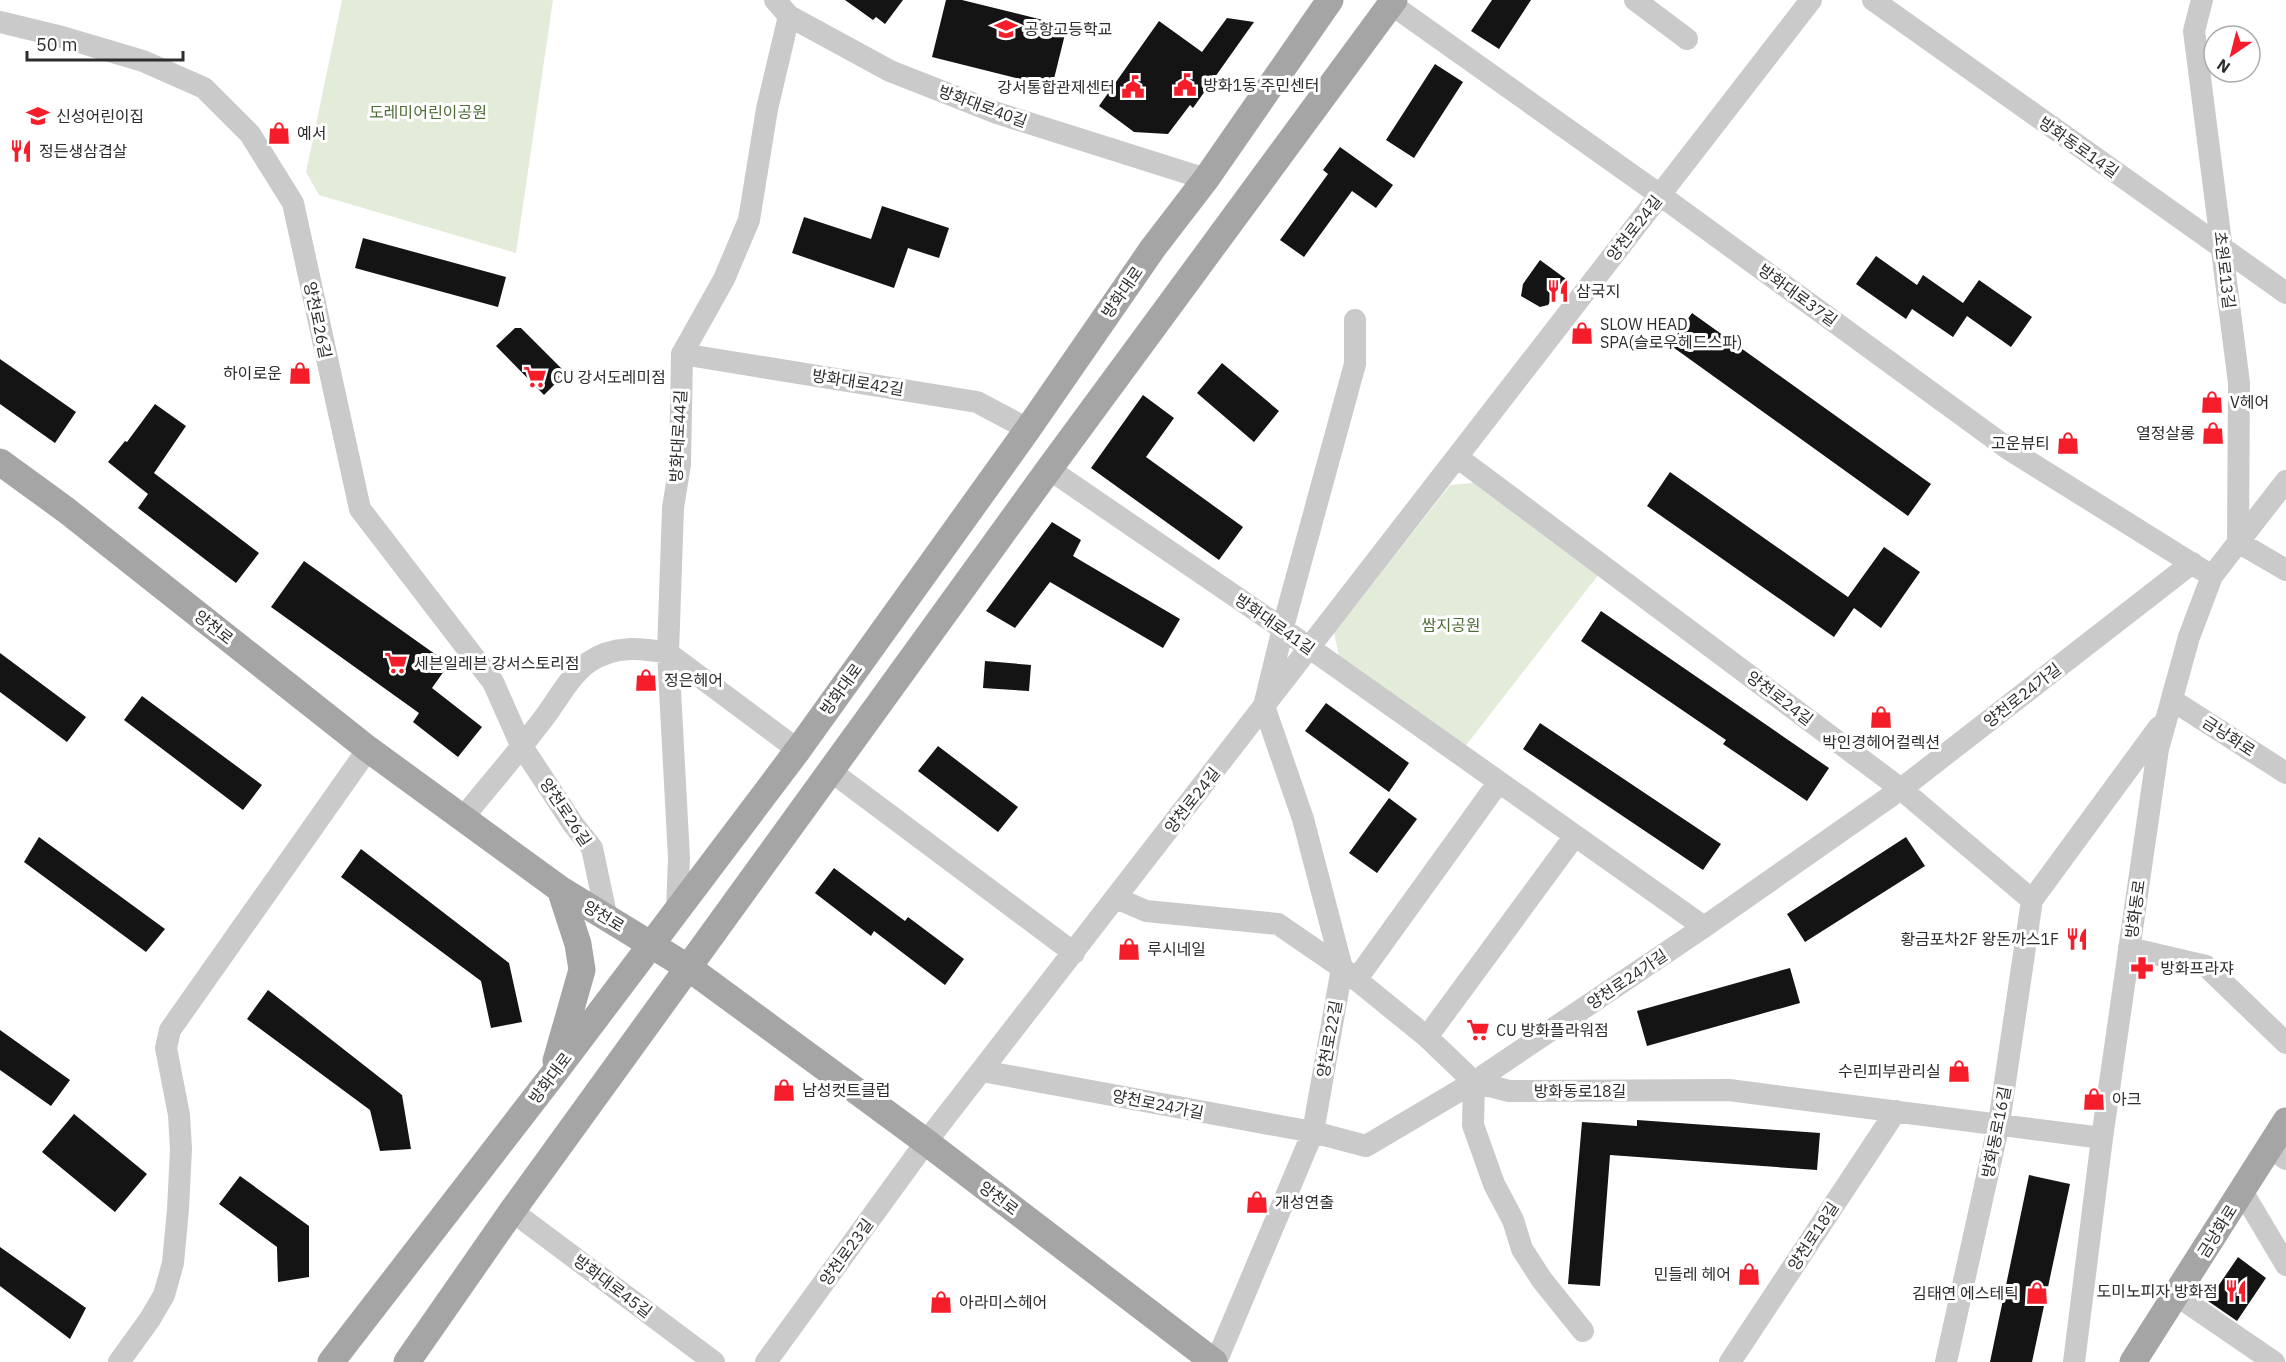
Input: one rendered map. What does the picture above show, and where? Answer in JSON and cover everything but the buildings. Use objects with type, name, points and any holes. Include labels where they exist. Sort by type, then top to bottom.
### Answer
[{"type":"main road","name":"방화대로","points":[[331,1362],[552,1076],[798,750],[1028,429],[1153,248],[1206,179],[1330,0]]},
{"type":"main road","points":[[406,1362],[512,1211],[832,772],[1049,469],[1392,2]]},
{"type":"main road","name":"양천로","points":[[0,462],[66,510],[368,749],[560,889],[689,968],[926,1142],[1215,1362]]},
{"type":"main road","points":[[552,1076],[582,970],[578,944],[560,889]]},
{"type":"main road","name":"금낭화로","points":[[2133,1362],[2242,1191],[2278,1153],[2286,1121]]},
{"type":"street","points":[[1635,0],[1687,39]]},
{"type":"street","name":"양천로24길","points":[[926,1142],[1811,0]]},
{"type":"street","name":"방화동로14길","points":[[1873,0],[2286,293]]},
{"type":"street","name":"초원로13길","points":[[2202,0],[2194,31],[2239,383],[2238,542]]},
{"type":"street","name":"방화대로37길","points":[[1392,2],[2010,450],[2212,576]]},
{"type":"street","name":"방화대로40길","points":[[782,8],[890,70],[911,79],[997,113],[1206,179]]},
{"type":"street","name":"방화대로44길","points":[[677,911],[679,858],[668,653],[672,508],[680,464],[682,354],[724,279],[749,220],[782,8]]},
{"type":"street","name":"양천로26길","points":[[0,22],[62,37],[143,61],[204,88],[250,134],[293,203],[360,509],[493,682],[521,745],[573,824],[592,848],[607,919]]},
{"type":"street","points":[[1264,706],[1355,364],[1355,320]]},
{"type":"street","name":"방화대로42길","points":[[682,354],[977,402],[1028,429]]},
{"type":"street","name":"양천로24길","points":[[1457,457],[1901,789]]},
{"type":"street","name":"방화대로41길","points":[[1049,469],[1283,628],[1498,783],[1704,927]]},
{"type":"street","name":"방화동로","points":[[2074,1362],[2102,1138],[2158,749],[2189,637],[2212,576],[2286,481]]},
{"type":"street","points":[[2238,542],[2286,570]]},
{"type":"street","name":"양천로24가길","points":[[982,1071],[1313,1132],[1366,1146],[1474,1082],[1704,927],[1901,789],[2192,563]]},
{"type":"street","points":[[462,818],[546,715],[563,690],[588,662],[620,648],[642,648],[668,653],[798,750]]},
{"type":"street","name":"양천로22길","points":[[1215,1362],[1313,1132],[1349,974],[1303,819],[1264,706]]},
{"type":"street","name":"금낭화로","points":[[2169,707],[2286,773]]},
{"type":"street","name":"방화동로16길","points":[[1946,1362],[1999,1123],[2032,900],[2169,707]]},
{"type":"street","points":[[119,1362],[164,1295],[173,1263],[181,1149],[179,1115],[166,1048],[171,1030],[368,749]]},
{"type":"street","points":[[832,772],[1074,952]]},
{"type":"street","points":[[1349,974],[1498,783]]},
{"type":"street","points":[[1901,789],[2032,900]]},
{"type":"street","points":[[1427,1037],[1575,837]]},
{"type":"street","name":"방화동로18길","points":[[1116,898],[1146,911],[1278,924],[1349,974],[1427,1037],[1474,1082],[1509,1091],[1729,1090],[2102,1138]]},
{"type":"street","points":[[2129,948],[2206,966],[2286,1044]]},
{"type":"street","points":[[1474,1082],[1473,1125],[1494,1184],[1513,1220],[1522,1250],[1542,1280],[1583,1331]]},
{"type":"street","name":"양천로18길","points":[[1730,1362],[1896,1111]]},
{"type":"street","name":"양천로23길","points":[[766,1362],[926,1142]]},
{"type":"street","name":"금낭화로","points":[[2242,1191],[2286,1265]]},
{"type":"street","name":"방화대로45길","points":[[512,1211],[714,1362]]},
{"type":"street","points":[[2176,1295],[2274,1362]]},
{"type":"green space","name":"도레미어린이공원","points":[[342,0],[553,0],[516,253],[319,195],[306,172]]},
{"type":"green space","name":"쌈지공원","points":[[1481,482],[1599,574],[1464,748],[1340,660],[1334,633],[1450,485]]},
{"type":"place","name":"공항고등학교","points":[[1006,29]]},
{"type":"place","name":"방화1동 주민센터","points":[[1185,85]]},
{"type":"place","name":"강서통합관제센터","points":[[1133,87]]},
{"type":"place","name":"신성어린이집","points":[[38,116]]},
{"type":"place","name":"예서","points":[[279,133]]},
{"type":"place","name":"정든생삼겹살","points":[[21,151]]},
{"type":"place","name":"삼국지","points":[[1558,291]]},
{"type":"place","name":"SLOW HEAD SPA(슬로우헤드스파)","points":[[1582,333]]},
{"type":"place","name":"하이로운","points":[[300,373]]},
{"type":"place","name":"CU 강서도레미점","points":[[535,377]]},
{"type":"place","name":"V헤어","points":[[2212,402]]},
{"type":"place","name":"열정살롱","points":[[2213,433]]},
{"type":"place","name":"고운뷰티","points":[[2068,443]]},
{"type":"place","name":"세븐일레븐 강서스토리점","points":[[396,663]]},
{"type":"place","name":"정은헤어","points":[[646,680]]},
{"type":"place","name":"박인경헤어컬렉션","points":[[1881,717]]},
{"type":"place","name":"황금포차2F 왕돈까스1F","points":[[2077,939]]},
{"type":"place","name":"루시네일","points":[[1129,949]]},
{"type":"place","name":"방화프라쟈","points":[[2142,968]]},
{"type":"place","name":"CU 방화플라워점","points":[[1478,1030]]},
{"type":"place","name":"수린피부관리실","points":[[1959,1071]]},
{"type":"place","name":"남성컷트클럽","points":[[784,1090]]},
{"type":"place","name":"아크","points":[[2094,1099]]},
{"type":"place","name":"개성연출","points":[[1257,1202]]},
{"type":"place","name":"민들레 헤어","points":[[1749,1274]]},
{"type":"place","name":"도미노피자 방화점","points":[[2236,1291]]},
{"type":"place","name":"김태연 에스테틱","points":[[2037,1293]]},
{"type":"place","name":"아라미스헤어","points":[[941,1302]]}]
